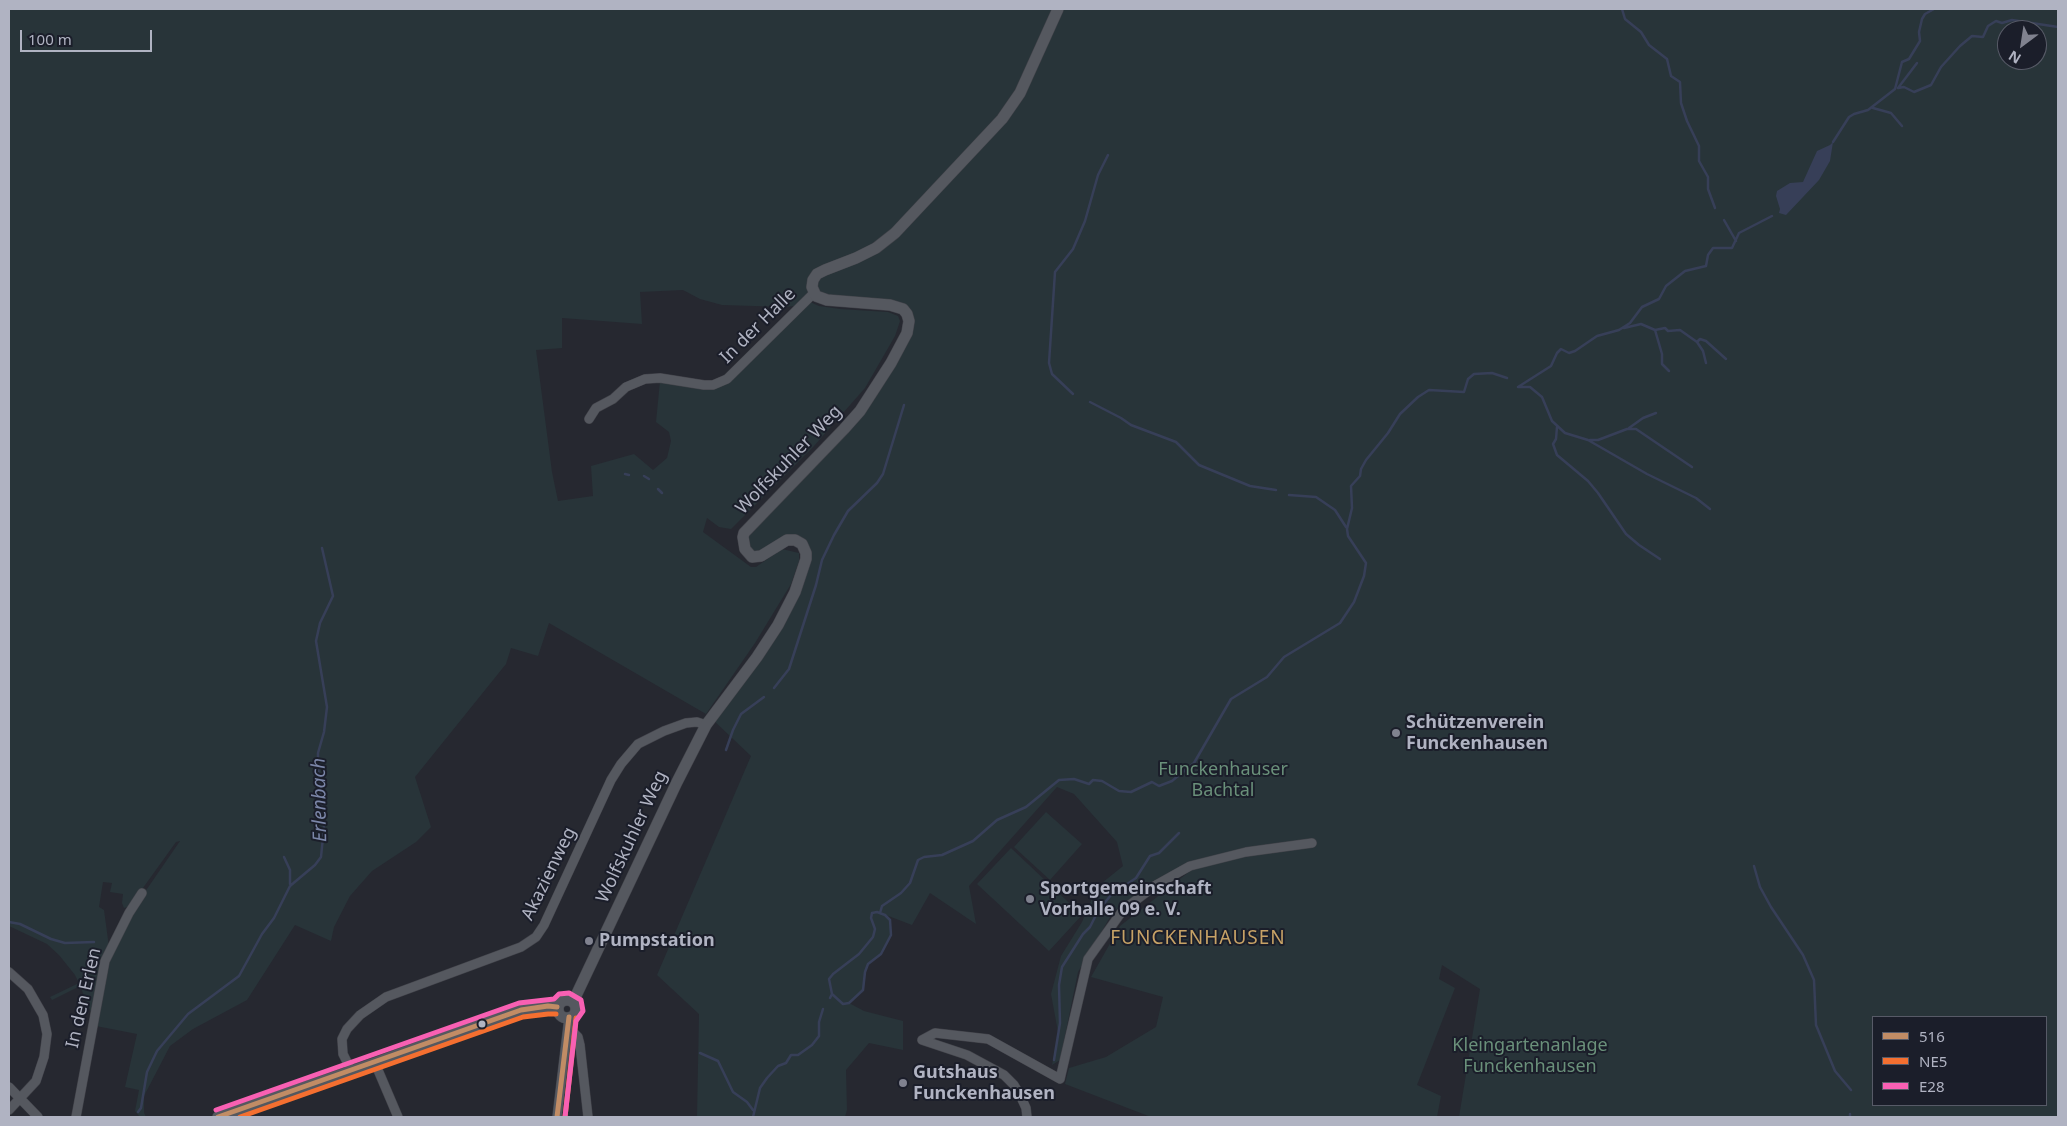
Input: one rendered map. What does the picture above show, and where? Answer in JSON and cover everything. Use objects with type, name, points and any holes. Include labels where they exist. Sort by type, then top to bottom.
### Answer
[{"type":"street","points":[[814,293],[812,287],[813,280],[817,274],[876,248],[895,233],[1002,119],[1017,98],[1058,9]]},
{"type":"street","name":"In der Halle","points":[[589,418],[596,408],[613,399],[626,387],[645,379],[660,378],[713,385],[727,379],[814,293]]},
{"type":"street","name":"Wolfskuhler Weg","points":[[557,1117],[569,1023],[576,1011],[573,1002],[706,725],[778,626],[795,592],[806,559],[806,553],[802,544],[790,539],[761,556],[752,557],[745,548],[744,533],[860,411],[891,363],[907,333],[908,314],[903,309],[890,305],[827,300],[816,296],[814,293]]},
{"type":"street","name":"Akazienweg","points":[[351,1070],[343,1054],[342,1039],[347,1029],[360,1015],[386,997],[520,947],[536,937],[544,925],[612,780],[621,764],[638,744],[686,723],[697,722],[706,725]]},
{"type":"street","points":[[1027,1117],[1026,1108],[1020,1095],[1014,1085],[1004,1075],[967,1055],[922,1040],[935,1034],[988,1039],[1060,1079],[1088,960],[1123,910],[1156,885],[1190,866],[1246,852],[1312,843]]},
{"type":"street","name":"In den Erlen","points":[[76,1117],[106,962],[129,913],[142,893]]},
{"type":"street","points":[[9,972],[28,988],[43,1015],[47,1034],[41,1070],[32,1086],[9,1110]]},
{"type":"street","points":[[558,1007],[565,999],[573,1002]]},
{"type":"street","points":[[218,1117],[521,1010],[548,1006],[558,1007]]},
{"type":"street","points":[[558,1007],[562,1016],[578,1037],[588,1117]]},
{"type":"street","points":[[375,1063],[398,1117]]},
{"type":"street","points":[[9,1087],[38,1117]]},
{"type":"green space","points":[[9,9],[2058,9],[2058,1117],[1459,1117],[1480,989],[1442,965],[1439,979],[1455,988],[1417,1085],[1441,1096],[1437,1117],[1151,1117],[1065,1084],[1069,1068],[1106,1057],[1156,1027],[1163,997],[1091,977],[1120,926],[1194,868],[1188,864],[1163,876],[1113,912],[1078,972],[1060,1060],[1052,1065],[1058,1032],[1051,994],[1061,956],[1082,922],[1097,887],[1123,866],[1117,842],[1074,794],[1057,787],[969,886],[976,924],[930,893],[912,925],[886,915],[890,920],[891,935],[881,954],[868,964],[863,990],[849,1003],[864,1011],[903,1021],[903,1050],[869,1043],[846,1070],[847,1110],[845,1117],[697,1117],[699,1014],[657,975],[751,756],[711,718],[757,657],[804,566],[799,542],[756,557],[743,537],[844,429],[891,363],[907,314],[816,296],[802,305],[786,307],[722,305],[700,299],[683,290],[640,292],[642,324],[562,318],[562,348],[536,350],[552,472],[558,501],[593,496],[591,466],[634,454],[653,470],[667,458],[671,441],[669,432],[656,422],[660,381],[719,386],[810,302],[819,306],[888,312],[898,316],[900,321],[895,336],[865,388],[814,446],[731,529],[719,527],[707,518],[703,532],[751,567],[756,567],[782,549],[799,553],[799,561],[791,584],[755,643],[706,714],[549,623],[538,656],[511,648],[506,664],[415,777],[431,827],[416,842],[372,871],[350,896],[334,927],[331,941],[295,925],[247,1000],[193,1029],[170,1046],[144,1096],[144,1113],[146,1117],[140,1117],[135,1111],[139,1090],[125,1087],[137,1034],[96,1026],[107,967],[138,902],[180,841],[176,842],[130,906],[124,908],[122,903],[123,894],[110,892],[112,883],[103,882],[99,907],[104,910],[109,947],[91,1012],[80,986],[52,1000],[50,997],[79,983],[59,955],[47,944],[9,926]]},
{"type":"green space","points":[[1046,812],[1082,844],[1050,880],[1014,847]]},
{"type":"green space","name":"Sportgemeinschaft Vorhalle 09 e. V.","points":[[1011,848],[1082,915],[1049,951],[977,884]]},
{"type":"water","points":[[1833,142],[1830,161],[1819,180],[1786,215],[1779,213],[1777,191],[1790,183],[1803,182],[1817,151]]},
{"type":"waterway","points":[[1622,9],[1625,19],[1641,32],[1649,45],[1667,59],[1671,76],[1680,82],[1681,103],[1699,146],[1699,161],[1708,177],[1708,189],[1715,208]]},
{"type":"waterway","points":[[1833,142],[1849,117],[1868,110],[1895,89],[1902,62],[1909,59],[1920,41],[1919,32],[1922,19],[1925,14],[1934,9]]},
{"type":"waterway","points":[[1898,88],[1904,87],[1914,92],[1931,85],[1941,67],[1960,46],[1972,36],[1983,37],[1988,26],[1996,21],[2002,23],[2012,20],[2058,27]]},
{"type":"waterway","points":[[1898,88],[1917,63]]},
{"type":"waterway","points":[[1873,108],[1891,113],[1902,126]]},
{"type":"waterway","points":[[1073,394],[1052,374],[1049,363],[1055,272],[1073,249],[1085,221],[1098,175],[1108,155]]},
{"type":"waterway","points":[[1518,387],[1551,366],[1561,349],[1569,353],[1575,351],[1597,336],[1619,330],[1630,323],[1642,307],[1659,299],[1666,286],[1685,271],[1706,266],[1708,255],[1713,248],[1732,248],[1739,233],[1772,216]]},
{"type":"waterway","points":[[1724,220],[1736,241]]},
{"type":"waterway","points":[[1624,328],[1641,324],[1655,330],[1665,328],[1668,331],[1680,330],[1697,342],[1703,351],[1706,363]]},
{"type":"waterway","points":[[1655,330],[1662,354],[1662,364],[1669,371]]},
{"type":"waterway","points":[[1697,342],[1700,339],[1706,341],[1726,359]]},
{"type":"waterway","points":[[880,913],[882,906],[901,893],[910,883],[918,860],[924,857],[942,855],[973,841],[997,820],[1026,807],[1059,780],[1074,779],[1089,784],[1093,780],[1102,781],[1119,791],[1131,792],[1152,782],[1159,786],[1172,781],[1194,763],[1231,699],[1267,677],[1284,657],[1340,623],[1354,602],[1364,576],[1366,563],[1348,536],[1347,529],[1352,508],[1351,486],[1360,476],[1361,469],[1366,460],[1388,433],[1400,414],[1418,397],[1429,390],[1464,392],[1468,379],[1474,374],[1492,373],[1507,378]]},
{"type":"waterway","points":[[1518,387],[1530,387],[1542,397],[1552,421],[1565,433],[1588,440],[1647,474],[1696,498],[1710,509]]},
{"type":"waterway","points":[[1090,402],[1131,425],[1176,442],[1199,465],[1250,486],[1276,490]]},
{"type":"waterway","points":[[774,688],[789,669],[816,585],[822,560],[848,511],[877,483],[883,474],[904,405]]},
{"type":"waterway","points":[[1629,428],[1643,418],[1656,413]]},
{"type":"waterway","points":[[1557,427],[1556,439],[1553,444],[1557,455],[1588,481],[1626,534],[1660,559]]},
{"type":"waterway","points":[[1590,440],[1598,440],[1627,429],[1636,429],[1692,467]]},
{"type":"waterway","points":[[625,474],[629,475]]},
{"type":"waterway","points":[[644,476],[649,479]]},
{"type":"waterway","points":[[658,489],[662,493]]},
{"type":"waterway","points":[[1289,495],[1316,497],[1335,510],[1346,527]]},
{"type":"waterway","name":"Erlenbach","points":[[138,1112],[141,1108],[147,1072],[157,1051],[188,1014],[239,976],[262,934],[274,918],[290,886],[315,865],[321,857],[324,827],[318,753],[324,732],[327,707],[316,641],[320,623],[333,596],[322,548]]},
{"type":"waterway","points":[[726,750],[741,714],[764,697]]},
{"type":"waterway","points":[[1054,1060],[1060,1023],[1059,985],[1062,967],[1083,934],[1090,927],[1098,911],[1111,895],[1136,878],[1150,856],[1159,853],[1179,833]]},
{"type":"waterway","points":[[284,857],[290,870],[290,884]]},
{"type":"waterway","points":[[1754,866],[1760,887],[1803,955],[1814,980],[1816,1025],[1835,1071],[1851,1090]]},
{"type":"waterway","points":[[830,998],[832,994],[843,1004],[849,1003],[863,990],[868,964],[881,954],[891,935],[890,920],[885,915],[877,912],[872,913],[871,918],[875,929],[873,937],[859,954],[829,979],[832,994]]},
{"type":"waterway","points":[[9,922],[20,924],[51,939],[65,943],[94,942]]},
{"type":"waterway","points":[[753,1117],[760,1088],[767,1078],[778,1066],[786,1063],[791,1055],[798,1055],[812,1045],[819,1036],[819,1022],[823,1009]]},
{"type":"waterway","points":[[700,1053],[718,1061],[733,1092],[747,1102],[753,1110]]},
{"type":"transit line","name":"E28","points":[[216,1110],[519,1003],[554,999],[559,994],[569,993],[581,1000],[583,1011],[576,1021],[565,1117]]},
{"type":"transit line","name":"516","points":[[218,1117],[521,1010],[548,1006],[557,1007]]},
{"type":"transit line","name":"NE5","points":[[240,1117],[523,1017],[556,1014]]},
{"type":"transit line","name":"516","points":[[557,1117],[569,1017]]},
{"type":"transit line","name":"NE5","points":[[565,1117],[576,1018]]},
{"type":"place","name":"Schützenverein Funckenhausen","points":[[1396,733]]},
{"type":"place","name":"Sportgemeinschaft Vorhalle 09 e. V.","points":[[1030,899]]},
{"type":"place","name":"Pumpstation","points":[[589,941]]},
{"type":"place","name":"Gutshaus Funckenhausen","points":[[903,1083]]},
{"type":"district","name":"FUNCKENHAUSEN","points":[[1198,939]]},
{"type":"park label","name":"Funckenhauser Bachtal","points":[[1223,780]]},
{"type":"park label","name":"Kleingartenanlage Funckenhausen","points":[[1530,1056]]}]
